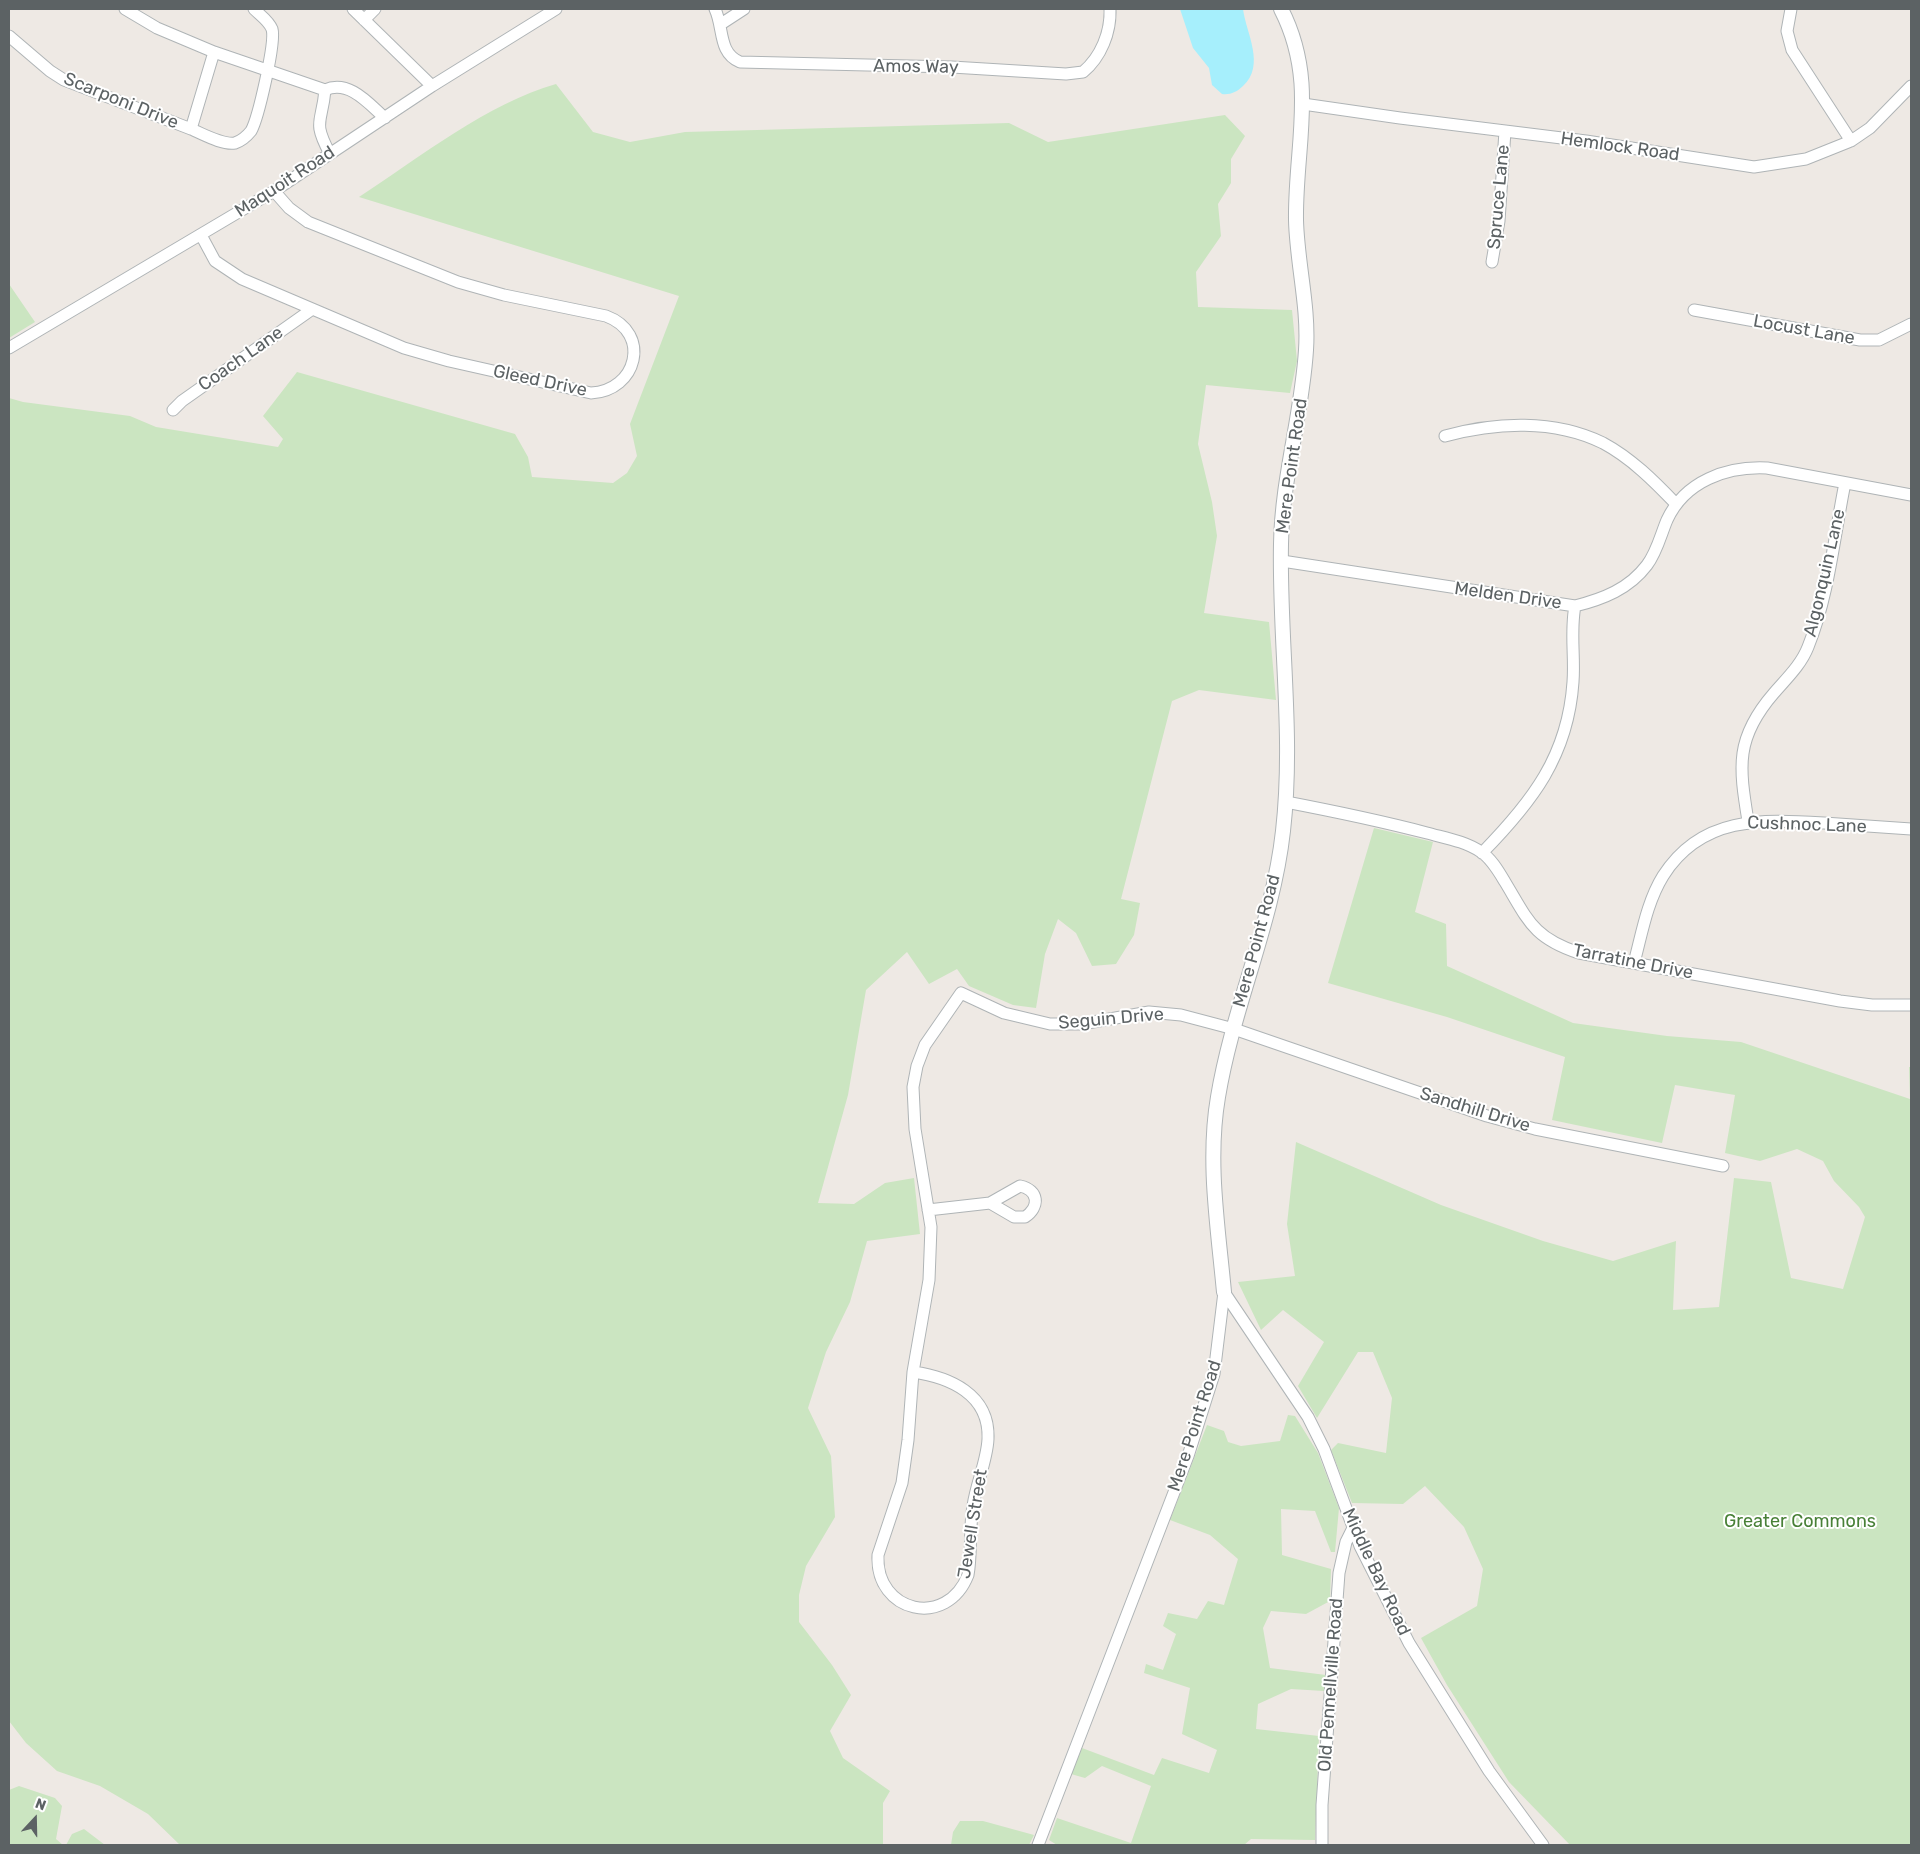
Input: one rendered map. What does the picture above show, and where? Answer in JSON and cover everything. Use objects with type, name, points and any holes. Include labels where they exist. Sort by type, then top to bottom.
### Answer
[{"type":"street","points":[[125,9],[157,28],[214,52],[325,90],[338,87],[354,91],[385,118]]},
{"type":"street","points":[[191,129],[219,140],[234,143],[244,139],[251,131],[268,69],[273,40],[272,30],[254,9]]},
{"type":"street","points":[[353,9],[432,86]]},
{"type":"street","points":[[364,20],[375,9]]},
{"type":"street","name":"Maquoit Road","points":[[9,348],[274,191],[432,86],[556,9]]},
{"type":"street","name":"Amos Way","points":[[715,9],[721,24],[726,51],[732,58],[740,62],[952,67],[1074,74],[1083,72],[1098,56],[1106,36],[1110,9]]},
{"type":"street","points":[[721,24],[744,9]]},
{"type":"street","name":"Mere Point Road","points":[[1038,1845],[1191,1448],[1214,1374],[1224,1292],[1216,1202],[1214,1139],[1218,1096],[1234,1029],[1276,876],[1286,802],[1287,769],[1282,562],[1283,507],[1300,408],[1307,345],[1296,223],[1303,104],[1299,56],[1281,9]]},
{"type":"street","points":[[1791,9],[1787,31],[1792,50],[1851,141]]},
{"type":"street","name":"Scarponi Drive","points":[[9,36],[50,71],[64,80],[191,129],[214,52]]},
{"type":"street","name":"Hemlock Road","points":[[1303,104],[1618,146],[1754,167],[1806,159],[1851,141],[1870,128],[1911,86]]},
{"type":"street","points":[[325,90],[318,124],[319,134],[330,154]]},
{"type":"street","name":"Spruce Lane","points":[[1492,262],[1499,221],[1505,131]]},
{"type":"street","name":"Gleed Drive","points":[[201,234],[216,261],[228,270],[311,310],[419,353],[576,391],[599,392],[615,387],[626,376],[634,352],[631,334],[626,327],[613,319],[458,282],[308,222],[289,208],[274,191]]},
{"type":"street","name":"Coach Lane","points":[[173,410],[182,401],[311,310]]},
{"type":"street","name":"Locust Lane","points":[[1694,310],[1860,340],[1879,340],[1911,324]]},
{"type":"street","points":[[1445,436],[1476,428],[1509,425],[1541,428],[1589,437],[1617,452],[1644,472],[1676,504]]},
{"type":"street","name":"Melden Drive","points":[[1282,562],[1575,606],[1611,594],[1639,575],[1649,564],[1676,504],[1709,478],[1734,469],[1767,468],[1911,495]]},
{"type":"street","name":"Algonquin Lane","points":[[1748,821],[1742,760],[1746,738],[1762,708],[1790,676],[1807,650],[1820,609],[1845,483]]},
{"type":"street","points":[[1482,853],[1528,802],[1552,764],[1560,744],[1572,700],[1575,606]]},
{"type":"street","name":"Tarratine Drive","points":[[1286,802],[1464,843],[1482,853],[1500,873],[1526,919],[1550,941],[1578,953],[1856,1004],[1911,1005]]},
{"type":"street","name":"Cushnoc Lane","points":[[1634,963],[1651,902],[1664,875],[1693,844],[1710,833],[1726,826],[1748,821],[1794,821],[1911,829]]},
{"type":"street","name":"Seguin Drive","points":[[961,993],[1004,1013],[1050,1024],[1082,1024],[1132,1014],[1165,1012],[1234,1029]]},
{"type":"street","name":"Jewell Street","points":[[913,1372],[941,1376],[968,1391],[982,1412],[988,1430],[984,1460],[972,1512],[968,1575],[964,1585],[951,1600],[927,1609],[912,1607],[892,1596],[882,1583],[878,1556],[902,1483],[908,1440],[913,1372],[929,1280],[931,1227],[915,1129],[913,1087],[917,1066],[925,1045],[961,993]]},
{"type":"street","name":"Sandhill Drive","points":[[1234,1029],[1487,1116],[1543,1131],[1723,1166]]},
{"type":"street","points":[[928,1210],[990,1203]]},
{"type":"street","name":"Middle Bay Road","points":[[1224,1292],[1308,1417],[1324,1449],[1367,1563],[1409,1643],[1489,1771],[1543,1845]]},
{"type":"street","name":"Old Pennellville Road","points":[[1322,1845],[1323,1795],[1339,1573],[1346,1542],[1353,1528]]},
{"type":"green space","points":[[556,84],[593,132],[630,142],[685,132],[1009,123],[1048,142],[1225,115],[1245,136],[1231,159],[1231,183],[1218,204],[1221,236],[1196,272],[1198,307],[1292,310],[1297,361],[1290,393],[1206,385],[1198,444],[1212,502],[1217,536],[1204,613],[1269,622],[1276,700],[1199,690],[1172,701],[1121,899],[1140,903],[1134,935],[1116,964],[1092,966],[1076,933],[1058,919],[1045,954],[1036,1008],[1013,1005],[969,986],[957,969],[929,984],[907,952],[866,990],[848,1095],[818,1203],[854,1204],[885,1183],[914,1178],[920,1234],[867,1241],[850,1302],[826,1352],[808,1408],[831,1456],[835,1517],[806,1566],[799,1595],[799,1622],[832,1665],[851,1695],[830,1731],[843,1758],[890,1791],[883,1803],[883,1845],[180,1845],[148,1814],[100,1786],[57,1771],[26,1743],[9,1721],[9,398],[23,402],[130,416],[156,427],[278,447],[283,439],[263,416],[297,372],[515,434],[528,457],[532,477],[613,483],[627,473],[637,456],[630,424],[679,296],[359,197],[454,133],[480,118],[505,104]]},
{"type":"green space","points":[[9,284],[35,322],[9,338]]},
{"type":"green space","name":"Greater Commons","points":[[1374,828],[1433,842],[1415,912],[1446,924],[1447,966],[1573,1023],[1667,1036],[1741,1042],[1910,1099],[1909,1067],[1911,1067],[1911,1845],[1570,1845],[1509,1782],[1447,1685],[1421,1638],[1477,1606],[1483,1569],[1464,1527],[1425,1486],[1403,1504],[1352,1503],[1331,1450],[1338,1443],[1386,1453],[1392,1398],[1373,1352],[1358,1352],[1317,1418],[1298,1386],[1324,1342],[1283,1310],[1261,1330],[1238,1282],[1295,1276],[1287,1224],[1296,1142],[1441,1205],[1543,1241],[1613,1261],[1676,1241],[1673,1310],[1719,1307],[1734,1178],[1771,1182],[1791,1278],[1843,1289],[1865,1217],[1859,1207],[1834,1181],[1823,1161],[1797,1149],[1760,1161],[1725,1153],[1735,1095],[1675,1085],[1662,1143],[1552,1120],[1565,1057],[1447,1017],[1328,983]]},
{"type":"green space","points":[[1288,1415],[1295,1416],[1318,1453],[1339,1508],[1335,1552],[1331,1552],[1315,1511],[1281,1509],[1282,1555],[1331,1569],[1330,1601],[1306,1614],[1271,1611],[1263,1628],[1270,1668],[1326,1675],[1324,1691],[1291,1689],[1258,1704],[1256,1729],[1319,1736],[1315,1840],[1251,1839],[1244,1845],[1057,1845],[1049,1840],[1057,1818],[1131,1843],[1151,1786],[1102,1766],[1085,1778],[1071,1774],[1082,1748],[1154,1775],[1162,1758],[1209,1773],[1217,1750],[1182,1734],[1190,1688],[1144,1673],[1146,1664],[1163,1670],[1176,1634],[1163,1626],[1168,1613],[1197,1619],[1208,1601],[1224,1605],[1238,1559],[1210,1535],[1170,1520],[1207,1425],[1224,1431],[1228,1442],[1241,1446],[1280,1441]]},
{"type":"green space","points":[[19,1786],[55,1798],[62,1806],[56,1839],[63,1845],[9,1845],[9,1790]]},
{"type":"green space","points":[[960,1821],[983,1821],[1034,1835],[1029,1845],[951,1845],[953,1832]]},
{"type":"green space","points":[[84,1829],[105,1845],[66,1845],[72,1834]]},
{"type":"water","points":[[1180,9],[1243,9],[1254,59],[1250,78],[1238,90],[1222,94],[1212,85],[1209,68],[1193,48]]}]
